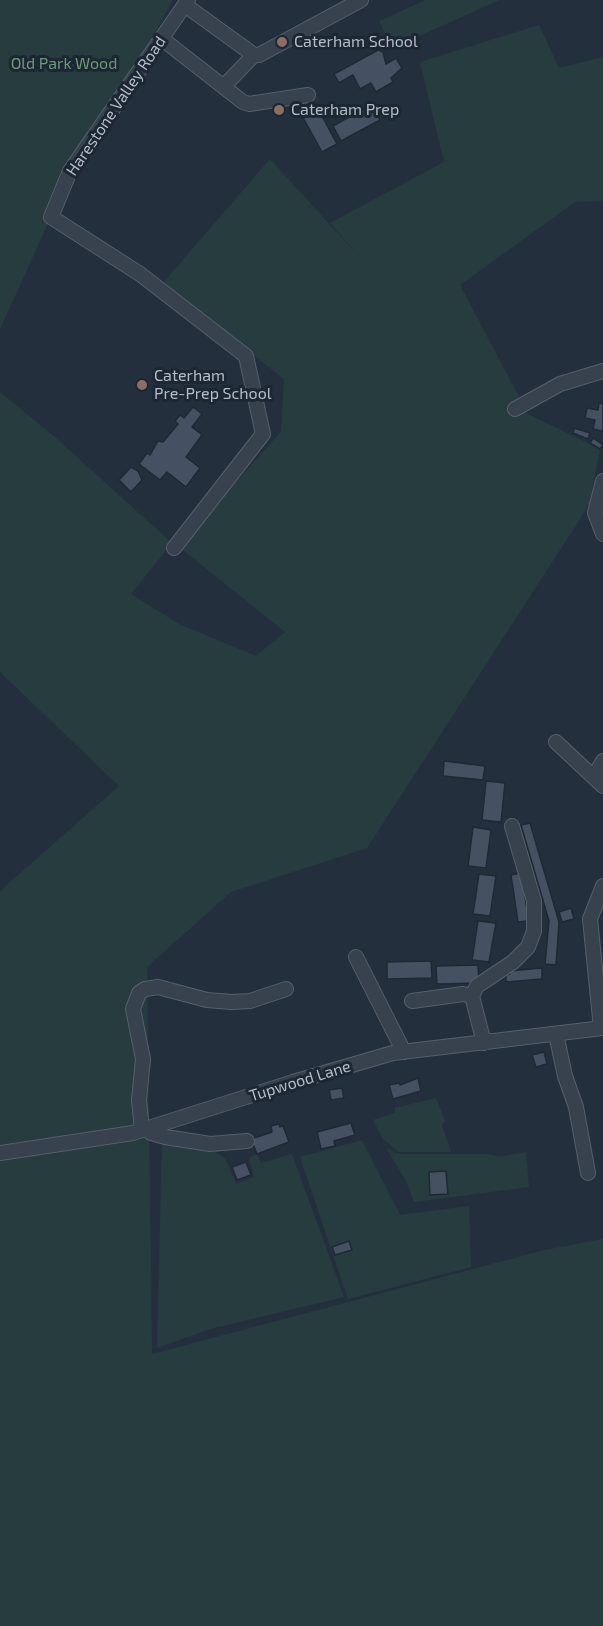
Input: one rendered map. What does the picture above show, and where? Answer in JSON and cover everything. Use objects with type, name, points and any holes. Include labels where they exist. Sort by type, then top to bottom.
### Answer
[{"type":"street","points":[[224,86],[254,55],[259,55],[361,0]]},
{"type":"street","points":[[187,2],[254,55]]},
{"type":"street","name":"Harestone Valley Road","points":[[174,548],[263,434],[246,356],[140,274],[51,217],[70,171],[187,2]]},
{"type":"street","points":[[161,38],[249,104],[308,94]]},
{"type":"street","points":[[515,409],[560,384],[603,371]]},
{"type":"street","points":[[603,481],[595,513],[603,534]]},
{"type":"street","points":[[556,742],[598,781],[603,761]]},
{"type":"street","points":[[484,1043],[472,996],[477,986],[513,962],[528,947],[534,931],[534,901],[512,826]]},
{"type":"street","points":[[602,1028],[590,919],[603,886]]},
{"type":"street","points":[[356,957],[404,1052]]},
{"type":"street","points":[[247,1142],[210,1144],[165,1137],[144,1130],[139,1100],[143,1059],[133,1009],[139,993],[158,987],[207,1000],[232,1002],[250,1001],[286,989]]},
{"type":"street","points":[[412,1001],[463,994],[472,996]]},
{"type":"street","name":"Tupwood Lane","points":[[0,1153],[144,1130],[293,1082],[404,1052],[602,1028]]},
{"type":"street","points":[[556,1034],[565,1076],[576,1107],[588,1173]]},
{"type":"green space","name":"Old Park Wood","points":[[0,0],[173,0],[51,217],[0,329]]},
{"type":"green space","points":[[426,0],[500,0],[392,48],[379,21]]},
{"type":"green space","points":[[539,25],[559,68],[603,57],[603,201],[575,202],[460,285],[528,414],[600,449],[589,505],[367,848],[231,892],[147,967],[152,1354],[545,1250],[603,1239],[603,1626],[0,1626],[0,891],[119,786],[0,672],[0,392],[57,439],[172,543],[131,594],[179,624],[256,656],[285,632],[178,546],[281,432],[284,379],[162,284],[270,159],[363,261],[330,223],[444,162],[420,62]]},
{"type":"green space","points":[[436,1098],[445,1121],[442,1125],[451,1152],[399,1152],[383,1139],[373,1120],[395,1113],[395,1108]]},
{"type":"green space","points":[[362,1140],[400,1215],[469,1206],[471,1267],[348,1299],[300,1157]]},
{"type":"green space","points":[[162,1143],[211,1150],[225,1158],[236,1184],[254,1177],[249,1158],[257,1154],[261,1163],[292,1154],[344,1297],[210,1329],[157,1348]]},
{"type":"green space","points":[[386,1148],[398,1154],[487,1154],[499,1157],[526,1152],[529,1187],[414,1202],[406,1181]]},
{"type":"building","points":[[378,50],[383,52],[386,64],[396,58],[402,68],[391,78],[393,82],[376,92],[371,83],[360,89],[353,75],[339,83],[334,74]]},
{"type":"building","points":[[372,104],[380,120],[341,141],[333,126]]},
{"type":"building","points":[[316,105],[337,144],[322,152],[301,114]]},
{"type":"building","points":[[599,403],[603,404],[603,431],[593,429],[595,420],[585,418],[587,408],[598,410]]},
{"type":"building","points":[[193,407],[202,414],[192,427],[202,435],[186,457],[200,468],[186,487],[167,472],[160,480],[139,464],[147,453],[150,455],[158,441],[163,442],[178,424],[175,421],[180,415],[184,418]]},
{"type":"building","points":[[574,428],[590,433],[588,439],[573,433]]},
{"type":"building","points":[[593,438],[603,445],[600,449],[590,443]]},
{"type":"building","points":[[131,467],[138,471],[142,480],[131,492],[119,480]]},
{"type":"building","points":[[444,761],[485,766],[483,780],[443,776]]},
{"type":"building","points":[[486,781],[505,783],[501,822],[482,820]]},
{"type":"building","points":[[530,823],[559,922],[556,965],[545,964],[549,921],[521,825]]},
{"type":"building","points":[[473,827],[491,830],[486,868],[468,866]]},
{"type":"building","points":[[521,873],[529,921],[518,922],[511,875]]},
{"type":"building","points":[[479,874],[496,876],[490,916],[473,914]]},
{"type":"building","points":[[571,908],[574,919],[562,922],[559,912]]},
{"type":"building","points":[[478,921],[496,923],[489,962],[472,960]]},
{"type":"building","points":[[431,961],[432,978],[387,979],[387,962]]},
{"type":"building","points":[[478,965],[479,983],[437,984],[436,966]]},
{"type":"building","points":[[542,968],[542,979],[506,982],[506,975],[510,974],[509,971]]},
{"type":"building","points":[[544,1052],[547,1064],[536,1067],[532,1055]]},
{"type":"building","points":[[418,1078],[421,1091],[393,1099],[389,1085],[399,1083],[400,1085]]},
{"type":"building","points":[[342,1088],[344,1098],[331,1100],[329,1090]]},
{"type":"building","points":[[351,1123],[355,1135],[334,1141],[335,1146],[321,1149],[317,1132]]},
{"type":"building","points":[[279,1124],[280,1127],[283,1126],[289,1142],[257,1154],[251,1139],[272,1132],[271,1126]]},
{"type":"building","points":[[246,1162],[251,1175],[237,1180],[232,1167]]},
{"type":"building","points":[[446,1171],[448,1194],[430,1195],[429,1172]]},
{"type":"building","points":[[349,1241],[352,1250],[335,1255],[332,1247]]},
{"type":"place","name":"Caterham School","points":[[282,42]]},
{"type":"place","name":"Caterham Prep","points":[[279,110]]},
{"type":"place","name":"Caterham Pre-Prep School","points":[[142,385]]}]
